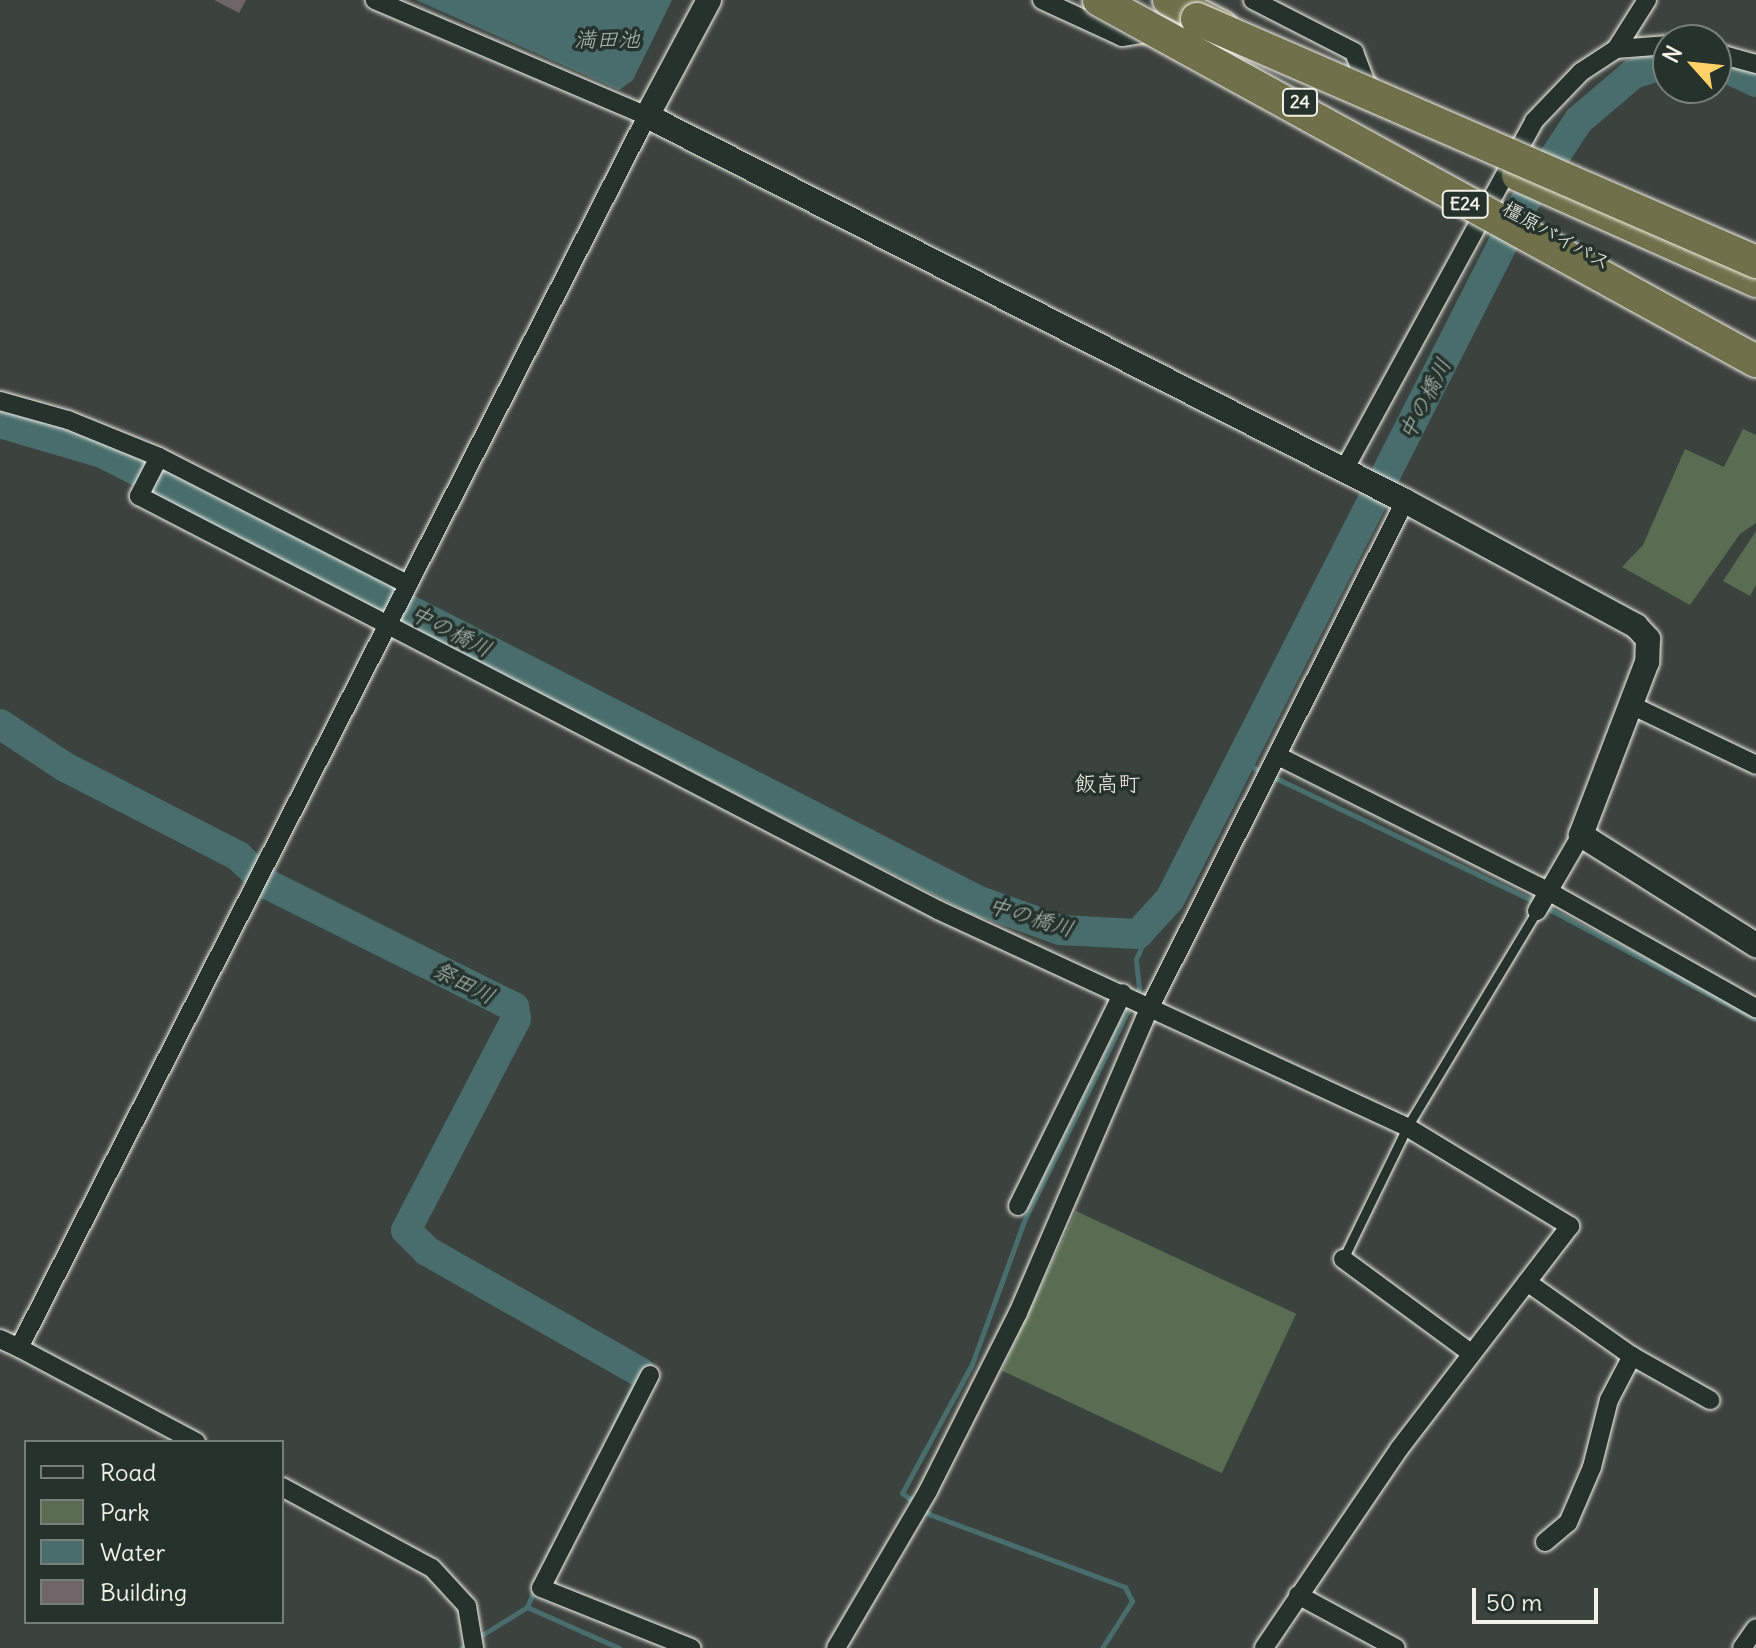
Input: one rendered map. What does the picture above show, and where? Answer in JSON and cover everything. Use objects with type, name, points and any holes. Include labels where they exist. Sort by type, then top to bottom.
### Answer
[{"type":"highway","name":"E24","points":[[1098,0],[1173,23],[1756,262]]},
{"type":"highway","name":"橿原バイパス","points":[[1169,0],[1512,172],[1756,281]]},
{"type":"highway","name":"E24","points":[[1173,23],[1756,361]]},
{"type":"highway","name":"橿原バイパス","points":[[1173,23],[1756,345]]},
{"type":"street","points":[[375,0],[647,116],[1396,496],[1636,626],[1648,639],[1647,662],[1581,835],[1543,900]]},
{"type":"street","points":[[19,1348],[404,585],[709,0]]},
{"type":"street","points":[[1042,0],[1122,37],[1173,23]]},
{"type":"street","points":[[1253,0],[1354,52],[1373,102]]},
{"type":"street","points":[[1351,474],[1498,202],[1534,121],[1581,72],[1616,49],[1647,0]]},
{"type":"street","points":[[1616,49],[1652,46]]},
{"type":"street","points":[[1732,57],[1756,64]]},
{"type":"street","points":[[0,401],[68,420],[158,459],[404,585]]},
{"type":"street","points":[[158,459],[139,496],[386,621],[938,910],[1407,1127],[1541,1203],[1570,1226],[1471,1353],[1298,1595],[1264,1648]]},
{"type":"street","points":[[836,1648],[928,1491],[1018,1313],[1082,1113],[1136,1000],[1275,767],[1396,496]]},
{"type":"street","points":[[1631,705],[1756,765]]},
{"type":"street","points":[[1275,767],[1756,1008]]},
{"type":"street","points":[[1581,835],[1756,945]]},
{"type":"street","points":[[1018,1206],[1082,1113],[1136,1000]]},
{"type":"street","points":[[1343,1259],[1471,1353]]},
{"type":"street","points":[[1527,1282],[1632,1356],[1710,1400]]},
{"type":"street","points":[[0,1339],[192,1440]]},
{"type":"street","points":[[1545,1542],[1568,1523],[1592,1467],[1609,1400],[1632,1356]]},
{"type":"street","points":[[650,1375],[541,1588],[691,1648]]},
{"type":"street","points":[[284,1488],[432,1568],[467,1606],[474,1648]]},
{"type":"street","points":[[1298,1595],[1396,1648]]},
{"type":"street","points":[[1742,1648],[1756,1628]]},
{"type":"lane","points":[[1343,1259],[1407,1127],[1543,900]]},
{"type":"green space","points":[[1743,429],[1756,435],[1756,523],[1740,534],[1690,605],[1622,567],[1643,545],[1685,449],[1724,467]]},
{"type":"green space","points":[[1756,531],[1756,585],[1750,596],[1723,581]]},
{"type":"green space","points":[[1076,1211],[1296,1314],[1222,1473],[1002,1371]]},
{"type":"water","name":"満田池","points":[[416,0],[672,0],[633,80],[619,90]]},
{"type":"building","points":[[214,0],[246,0],[239,13]]},
{"type":"waterway","name":"中の橋川","points":[[0,423],[102,453],[977,900],[1060,930],[1138,934],[1170,899],[1522,206],[1579,120],[1633,74],[1652,68]]},
{"type":"waterway","name":"中の橋川","points":[[1732,71],[1756,82]]},
{"type":"waterway","name":"祭田川","points":[[0,724],[65,767],[238,856],[269,885],[514,1007],[516,1019],[406,1230],[427,1251],[640,1372]]},
{"type":"waterway","points":[[1242,762],[1536,902]]},
{"type":"waterway","points":[[1545,907],[1756,1019]]},
{"type":"waterway","points":[[1102,1648],[1132,1601],[1125,1587],[931,1515],[902,1493],[972,1364],[1024,1221],[1139,988],[1136,959],[1150,928]]},
{"type":"waterway","points":[[613,1428],[640,1372]]},
{"type":"waterway","points":[[461,1648],[527,1607],[552,1547]]},
{"type":"waterway","points":[[527,1607],[619,1648]]},
{"type":"district","name":"飯高町","points":[[1107,784]]}]
